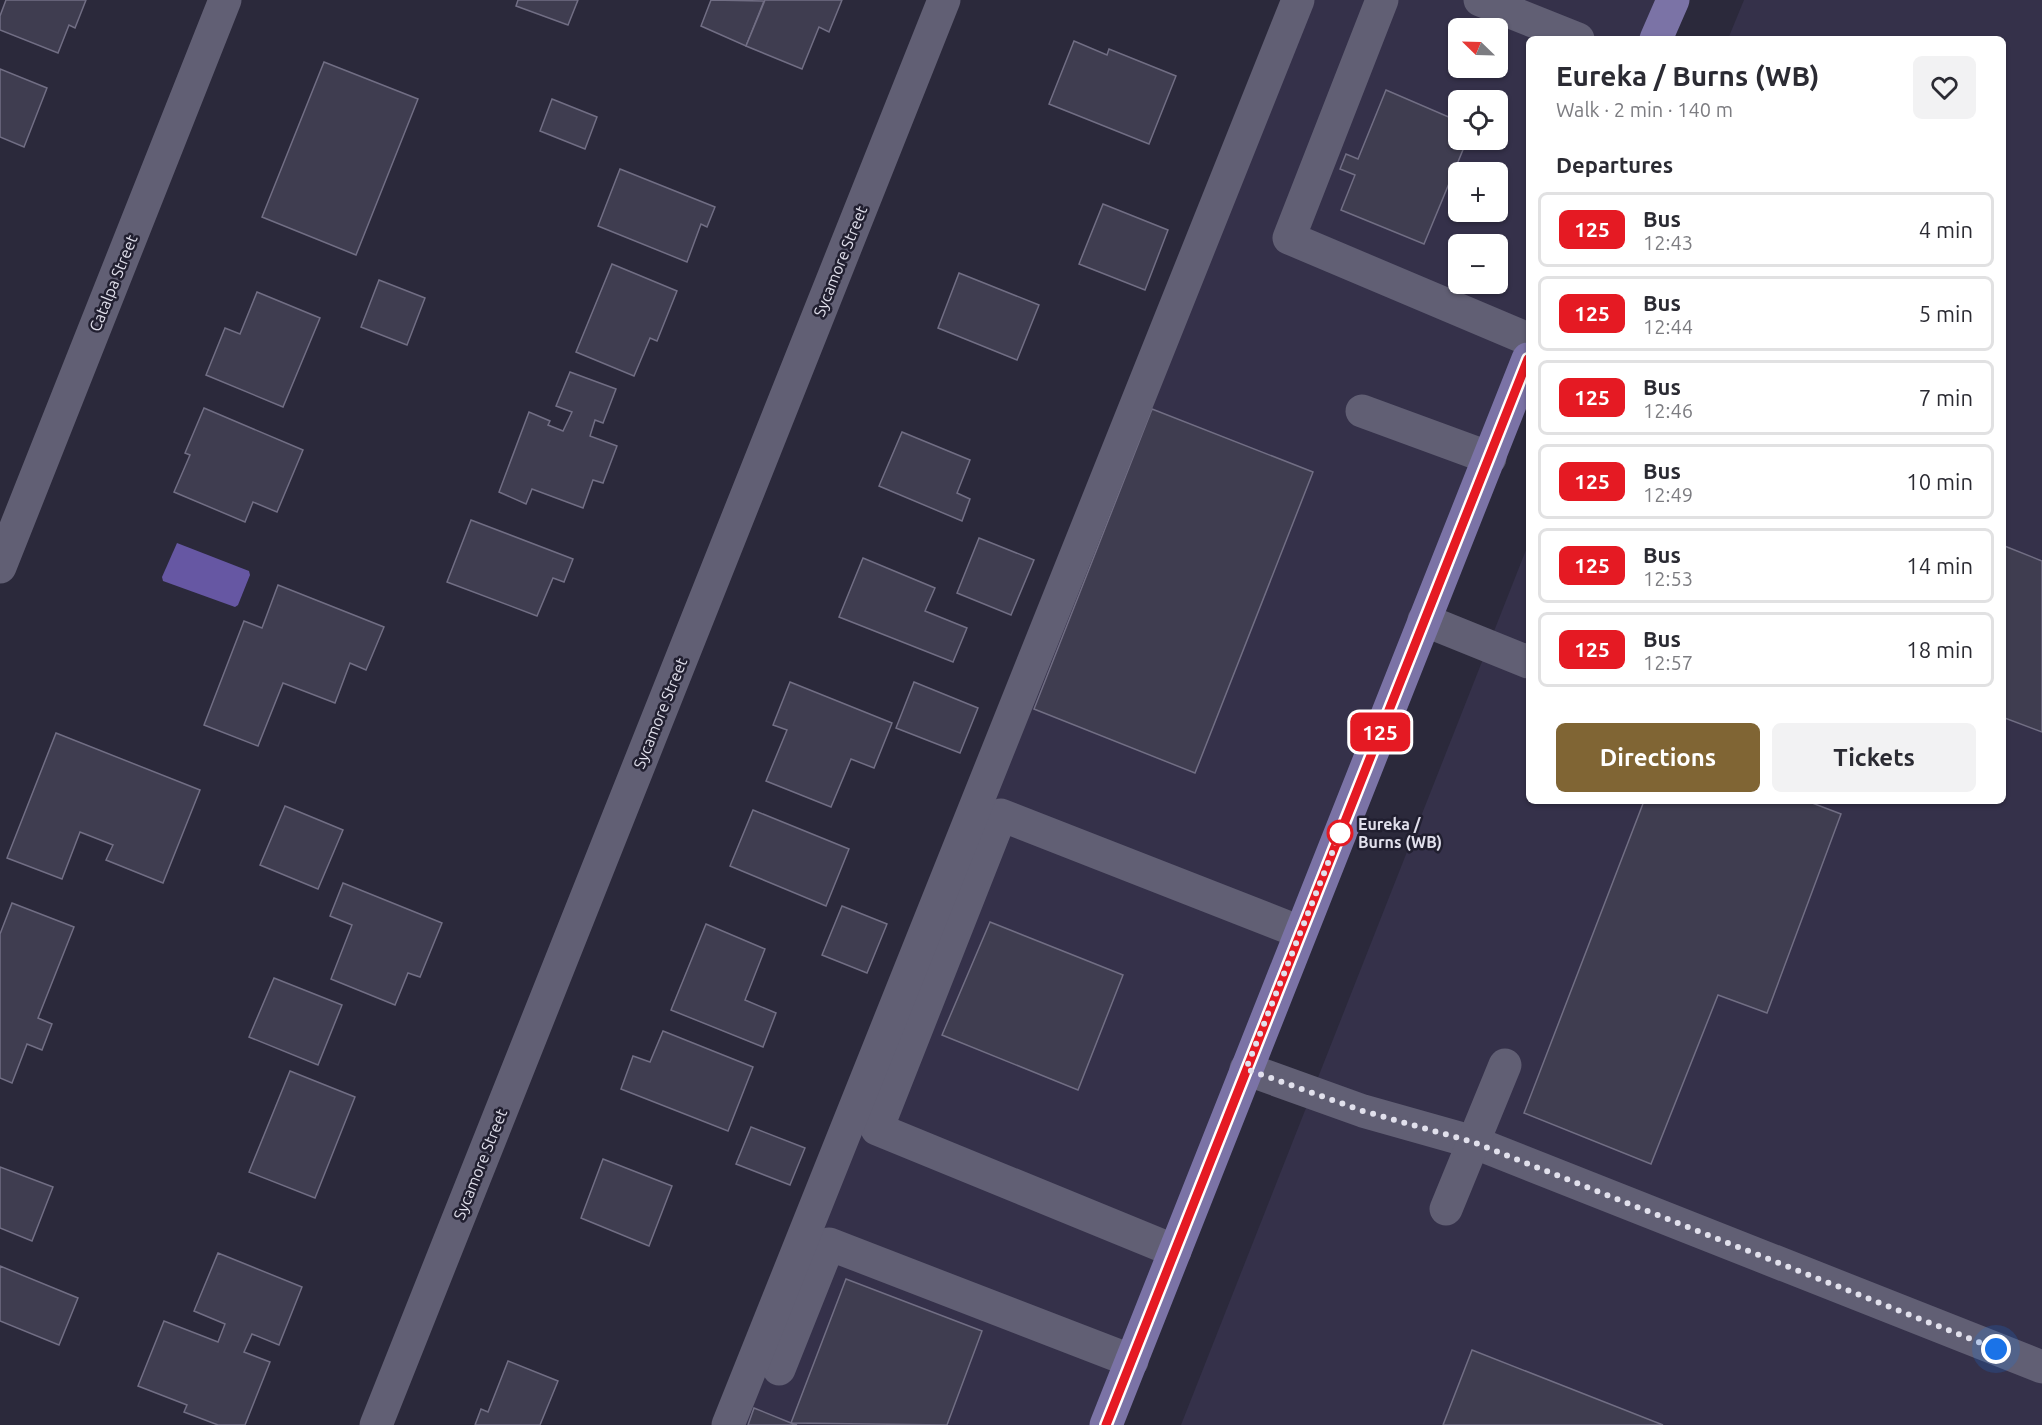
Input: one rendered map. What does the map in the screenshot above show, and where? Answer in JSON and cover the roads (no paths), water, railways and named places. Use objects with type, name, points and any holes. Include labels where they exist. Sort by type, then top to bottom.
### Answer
[{"type":"main road","points":[[1657,36],[1673,0]]},
{"type":"main road","points":[[1106,1425],[1526,364]]},
{"type":"street","name":"Catalpa Street","points":[[0,567],[225,0]]},
{"type":"street","name":"Sycamore Street","points":[[376,1425],[944,0]]},
{"type":"street","points":[[729,1425],[1298,0]]},
{"type":"street","points":[[1382,0],[1289,238],[1526,338]]},
{"type":"street","points":[[1479,0],[1570,36]]},
{"type":"street","points":[[1362,411],[1490,458]]},
{"type":"street","points":[[1424,620],[1526,661]]},
{"type":"street","points":[[1175,1251],[877,1129],[1000,815],[1300,932]]},
{"type":"street","points":[[1446,1209],[1504,1065]]},
{"type":"street","points":[[1246,1069],[1363,1111],[1473,1142],[2042,1367]]},
{"type":"street","points":[[779,1369],[829,1244],[1132,1361]]},
{"type":"place","name":"Eureka / Burns (WB)","points":[[1340,833]]}]
